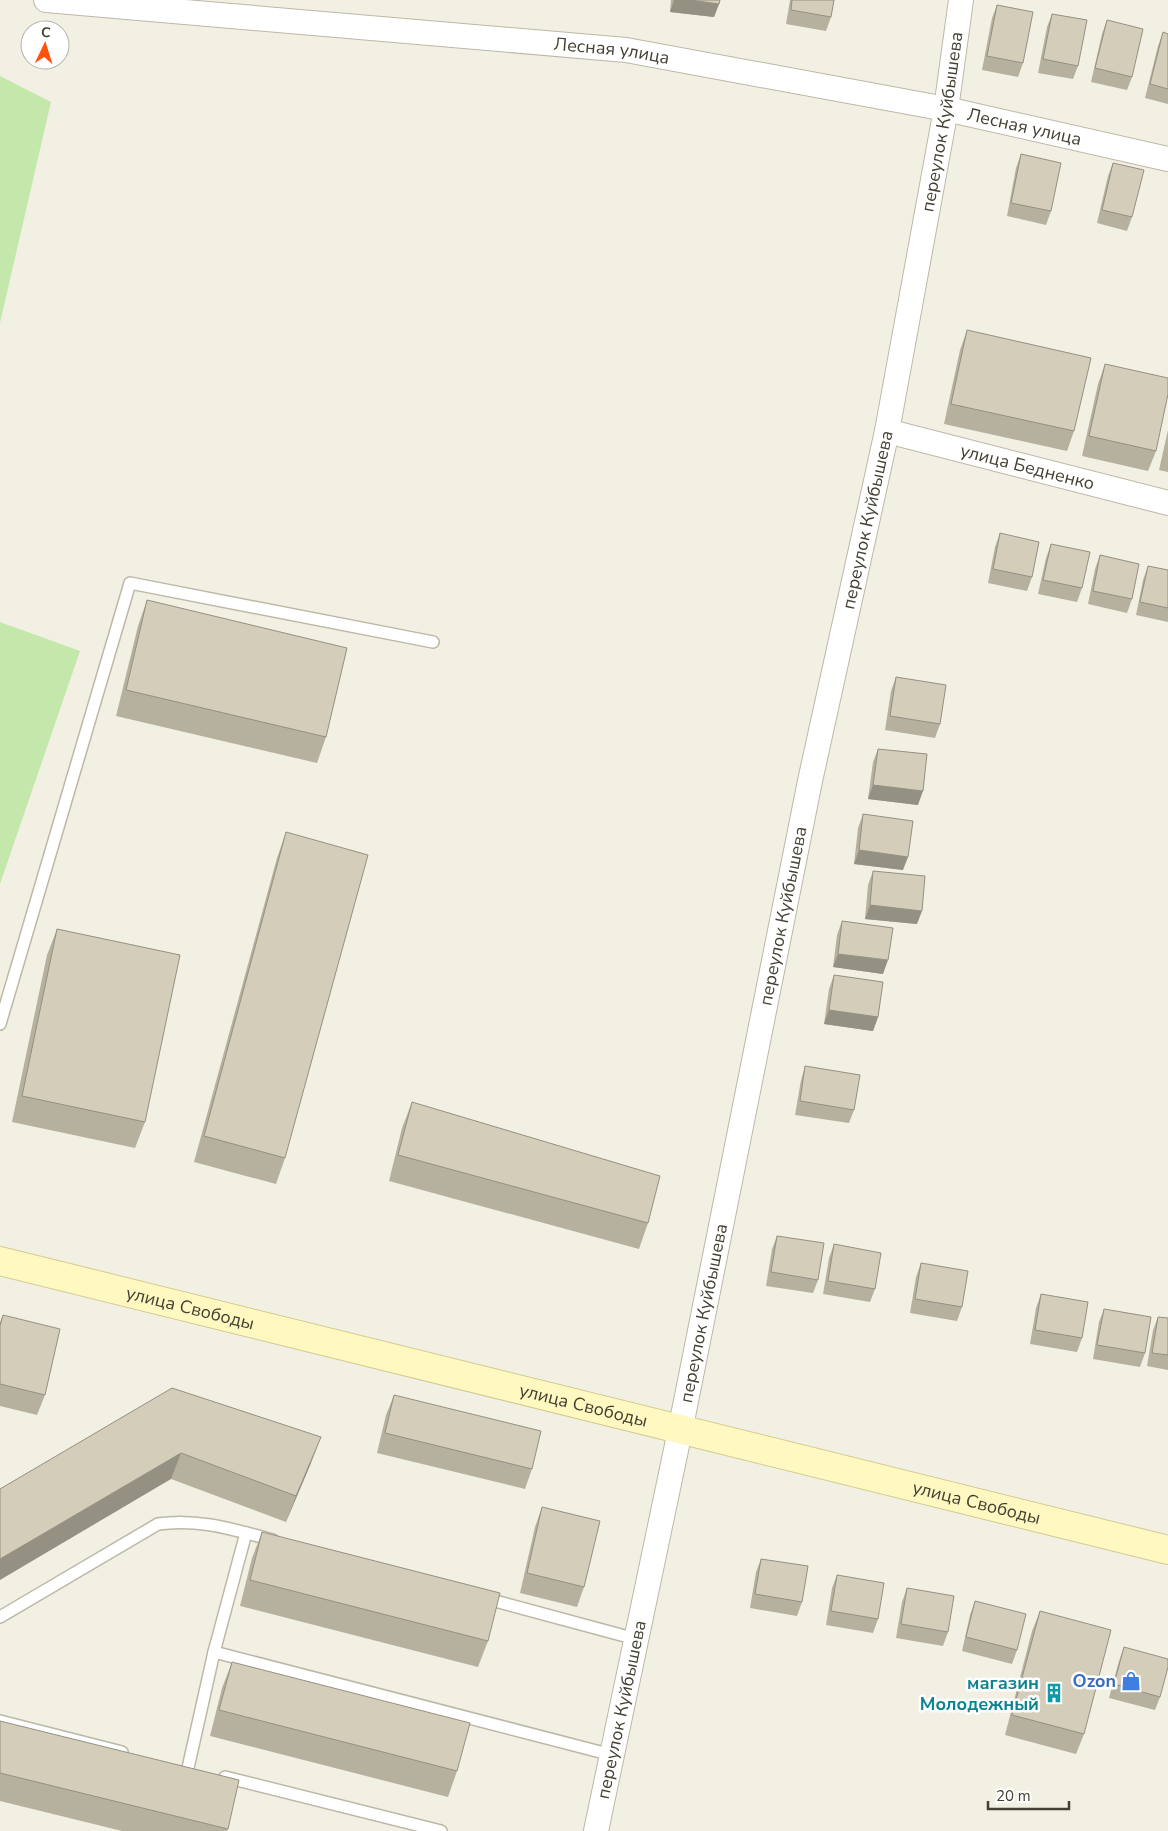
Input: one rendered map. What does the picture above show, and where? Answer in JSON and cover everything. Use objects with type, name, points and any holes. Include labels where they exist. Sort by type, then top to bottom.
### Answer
[{"type":"main road","name":"улица Свободы","points":[[0,1261],[680,1431],[1168,1550]]},
{"type":"street","name":"Лесная улица","points":[[46,0],[626,50],[946,109],[1168,159]]},
{"type":"street","name":"переулок Куйбышева","points":[[596,1831],[680,1431],[810,781],[887,430],[946,109],[960,0]]},
{"type":"street","name":"улица Бедненко","points":[[887,430],[1168,503]]},
{"type":"lane","points":[[0,1024],[130,583],[433,642]]},
{"type":"lane","points":[[0,1616],[158,1524],[179,1521],[202,1523],[284,1543]]},
{"type":"lane","points":[[188,1768],[214,1652],[246,1533]]},
{"type":"lane","points":[[474,1595],[636,1639]]},
{"type":"lane","points":[[214,1652],[612,1754]]},
{"type":"lane","points":[[0,1721],[132,1754]]},
{"type":"lane","points":[[216,1775],[441,1831]]},
{"type":"green space","points":[[0,76],[51,102],[0,323]]},
{"type":"green space","points":[[0,622],[80,651],[0,884]]},
{"type":"building","points":[[690,0],[720,0],[719,4]]},
{"type":"building","points":[[792,0],[834,0],[831,17],[791,10]]},
{"type":"building","points":[[997,5],[1033,12],[1023,63],[987,56]]},
{"type":"building","points":[[1052,14],[1087,20],[1078,66],[1043,59]]},
{"type":"building","points":[[1107,20],[1143,29],[1132,77],[1095,68]]},
{"type":"building","points":[[1163,32],[1168,34],[1168,89],[1150,84]]},
{"type":"building","points":[[1021,154],[1061,163],[1051,211],[1011,203]]},
{"type":"building","points":[[1113,163],[1144,170],[1132,217],[1102,210]]},
{"type":"building","points":[[967,330],[1091,358],[1074,431],[951,404]]},
{"type":"building","points":[[1105,364],[1168,378],[1168,394],[1156,451],[1089,436]]},
{"type":"building","points":[[1000,533],[1039,542],[1032,577],[993,569]]},
{"type":"building","points":[[1051,544],[1090,552],[1082,588],[1043,580]]},
{"type":"building","points":[[1100,555],[1139,564],[1132,599],[1093,591]]},
{"type":"building","points":[[1148,566],[1168,570],[1168,608],[1140,602]]},
{"type":"building","points":[[147,600],[347,648],[326,737],[126,690]]},
{"type":"building","points":[[896,677],[946,685],[940,724],[890,716]]},
{"type":"building","points":[[878,749],[927,754],[923,791],[873,785]]},
{"type":"building","points":[[863,814],[913,821],[908,857],[859,850]]},
{"type":"building","points":[[286,832],[368,855],[285,1158],[204,1136]]},
{"type":"building","points":[[873,871],[925,876],[922,911],[870,905]]},
{"type":"building","points":[[842,921],[893,928],[888,960],[838,954]]},
{"type":"building","points":[[57,929],[180,955],[145,1122],[22,1096]]},
{"type":"building","points":[[834,975],[883,982],[878,1017],[829,1010]]},
{"type":"building","points":[[805,1066],[860,1075],[854,1110],[800,1101]]},
{"type":"building","points":[[412,1102],[660,1176],[648,1223],[398,1155]]},
{"type":"building","points":[[777,1236],[824,1243],[818,1280],[771,1272]]},
{"type":"building","points":[[834,1244],[881,1253],[875,1289],[828,1281]]},
{"type":"building","points":[[921,1263],[968,1271],[962,1307],[915,1299]]},
{"type":"building","points":[[1041,1294],[1088,1302],[1082,1338],[1035,1330]]},
{"type":"building","points":[[1104,1309],[1151,1317],[1145,1353],[1097,1345]]},
{"type":"building","points":[[3,1315],[60,1329],[45,1395],[0,1384],[0,1326]]},
{"type":"building","points":[[1158,1317],[1168,1318],[1168,1355],[1152,1353]]},
{"type":"building","points":[[172,1388],[321,1437],[296,1496],[181,1453],[0,1559],[0,1489]]},
{"type":"building","points":[[394,1395],[541,1431],[532,1469],[385,1433]]},
{"type":"building","points":[[542,1507],[600,1521],[584,1587],[527,1573]]},
{"type":"building","points":[[262,1532],[500,1593],[488,1641],[250,1580]]},
{"type":"building","points":[[761,1559],[808,1566],[802,1602],[755,1594]]},
{"type":"building","points":[[837,1575],[884,1583],[878,1619],[831,1611]]},
{"type":"building","points":[[907,1588],[954,1596],[948,1632],[901,1624]]},
{"type":"building","points":[[975,1601],[1026,1614],[1017,1650],[966,1637]]},
{"type":"building","name":"магазин Молодежный","points":[[1040,1611],[1111,1630],[1084,1734],[1012,1715]]},
{"type":"building","points":[[1124,1647],[1168,1659],[1168,1667],[1160,1697],[1114,1684]]},
{"type":"building","points":[[232,1662],[470,1723],[457,1771],[219,1710]]},
{"type":"building","points":[[0,1721],[239,1780],[228,1829],[0,1773]]},
{"type":"place","name":"Ozon","points":[[1131,1681]]},
{"type":"place","name":"магазин Молодежный","points":[[1054,1693]]}]
